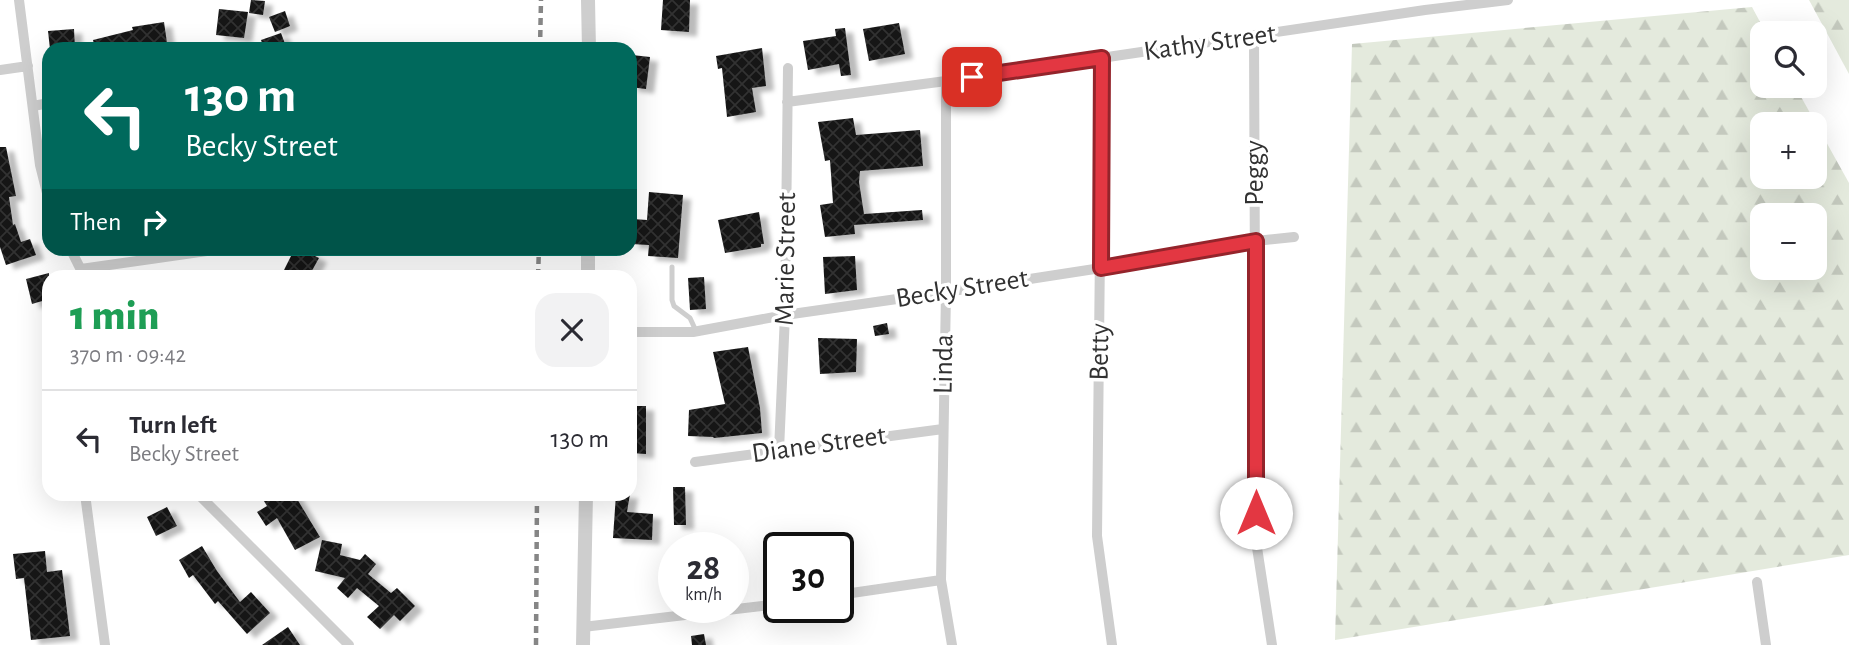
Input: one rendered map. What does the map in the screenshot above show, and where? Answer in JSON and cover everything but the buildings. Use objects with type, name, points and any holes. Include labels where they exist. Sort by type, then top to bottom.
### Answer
[{"type":"street","points":[[19,0],[42,173]]},
{"type":"street","points":[[588,0],[589,42]]},
{"type":"street","name":"Kathy Street","points":[[787,102],[1508,0]]},
{"type":"street","name":"Peggy","points":[[1254,37],[1256,541],[1272,645]]},
{"type":"street","name":"Betty","points":[[1102,58],[1097,536],[1112,645]]},
{"type":"street","points":[[0,70],[28,66]]},
{"type":"street","name":"Marie Street","points":[[779,450],[785,315],[788,68]]},
{"type":"street","name":"Linda","points":[[946,81],[946,292],[941,580],[952,645]]},
{"type":"street","points":[[33,106],[42,104]]},
{"type":"street","name":"Becky Street","points":[[637,332],[696,331],[1294,237]]},
{"type":"street","points":[[100,270],[182,256]]},
{"type":"street","name":"Diane Street","points":[[695,462],[943,429]]},
{"type":"street","points":[[86,501],[105,645]]},
{"type":"street","points":[[205,501],[349,645]]},
{"type":"street","points":[[583,645],[586,501]]},
{"type":"street","points":[[854,593],[941,580]]},
{"type":"street","points":[[1757,582],[1766,645]]},
{"type":"street","points":[[583,627],[763,606]]},
{"type":"lane","points":[[672,267],[671,300],[674,306],[690,318],[696,331]]},
{"type":"green space","points":[[1809,0],[1849,0],[1849,74],[1827,33],[1827,21],[1820,21]]},
{"type":"green space","points":[[1752,7],[1760,21],[1750,21],[1750,98],[1802,98],[1809,112],[1750,112],[1750,189],[1827,189],[1827,143],[1849,183],[1849,555],[1335,640],[1352,44]]},
{"type":"railway","points":[[540,42],[541,0]]},
{"type":"railway","points":[[538,270],[539,256]]},
{"type":"railway","points":[[536,645],[537,501]]},
{"type":"route","points":[[972,77],[1102,58],[1101,268],[1256,241],[1256,513]]}]
